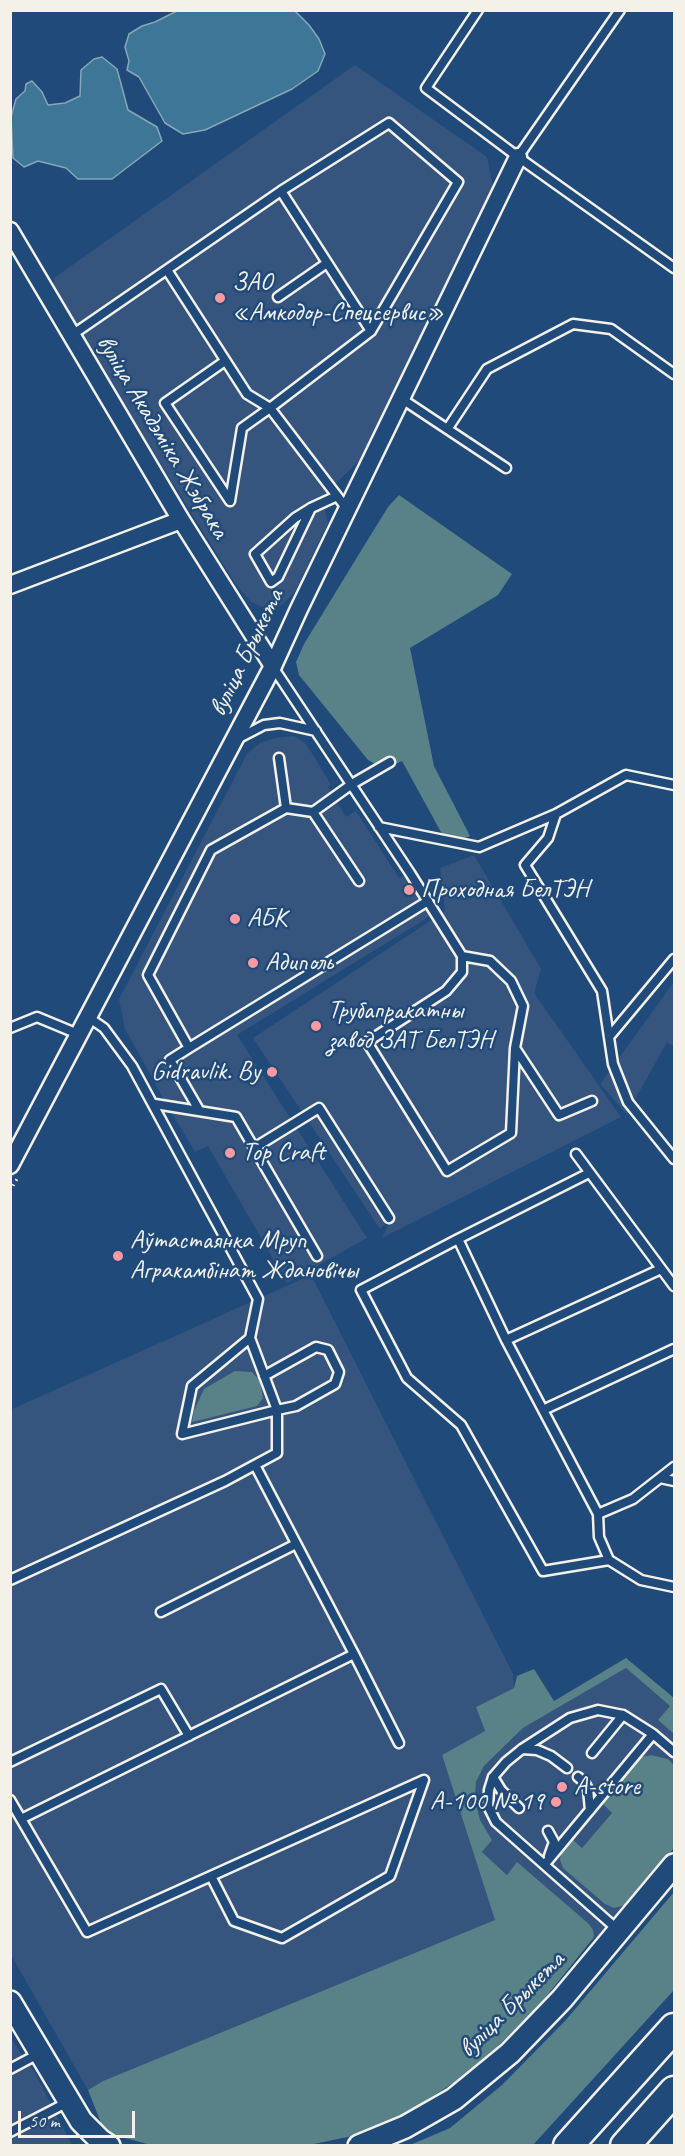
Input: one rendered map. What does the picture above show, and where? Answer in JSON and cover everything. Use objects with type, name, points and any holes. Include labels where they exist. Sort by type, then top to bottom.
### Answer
[{"type":"highway","points":[[568,2145],[675,2028]]},
{"type":"highway","points":[[625,2145],[675,2091]]},
{"type":"street","name":"вуліца Брыкета","points":[[10,1165],[273,666],[342,502],[402,399],[518,157]]},
{"type":"street","name":"вуліца Акадэміка Жэбрака","points":[[10,231],[180,520],[273,666]]},
{"type":"street","points":[[10,585],[180,520]]},
{"type":"street","name":"вуліца Брыкета","points":[[359,2145],[405,2127],[454,2099],[510,2053],[562,1999],[675,1865]]},
{"type":"street","points":[[10,2002],[81,2121],[100,2140],[109,2145]]},
{"type":"lane","points":[[478,10],[426,88],[518,157],[675,268]]},
{"type":"lane","points":[[518,157],[620,10]]},
{"type":"lane","points":[[72,335],[281,191],[389,123],[458,182],[371,331],[242,428],[230,501],[165,403],[225,361]]},
{"type":"lane","points":[[281,191],[371,331]]},
{"type":"lane","points":[[278,297],[327,263]]},
{"type":"lane","points":[[167,270],[247,394],[270,408],[342,502],[311,508],[295,518],[255,554],[271,582],[278,577],[311,508]]},
{"type":"lane","points":[[448,428],[486,369],[573,324],[611,329],[675,374]]},
{"type":"lane","points":[[402,399],[506,468]]},
{"type":"lane","points":[[273,666],[462,956],[462,972],[446,991],[367,1042],[447,1171],[511,1133],[515,1048],[524,1006],[511,981],[490,962],[462,956]]},
{"type":"lane","points":[[234,741],[264,725],[280,723],[315,730]]},
{"type":"lane","points":[[279,758],[286,808]]},
{"type":"lane","points":[[189,1048],[148,975],[211,850],[286,808],[313,812],[351,784],[390,762]]},
{"type":"lane","points":[[379,826],[479,847],[556,814],[626,775],[675,785]]},
{"type":"lane","points":[[313,812],[359,881]]},
{"type":"lane","points":[[556,814],[548,838],[525,865],[602,991],[613,1064],[628,1102],[675,1159]]},
{"type":"lane","points":[[199,1110],[170,1060],[428,901]]},
{"type":"lane","points":[[609,1037],[675,959]]},
{"type":"lane","points":[[10,1028],[37,1017],[78,1034]]},
{"type":"lane","points":[[10,1580],[214,1486],[277,1453],[277,1410],[250,1338],[258,1299],[155,1104],[132,1066],[104,1028],[87,1017]]},
{"type":"lane","points":[[515,1048],[560,1115],[592,1101]]},
{"type":"lane","points":[[155,1104],[236,1117],[317,1256]]},
{"type":"lane","points":[[254,1148],[319,1108],[389,1218]]},
{"type":"lane","points":[[576,1154],[675,1286]]},
{"type":"lane","points":[[589,1173],[361,1290],[407,1378],[461,1425],[543,1571],[609,1560]]},
{"type":"lane","points":[[458,1239],[506,1340],[598,1514],[599,1537],[609,1560],[641,1580],[675,1587]]},
{"type":"lane","points":[[506,1340],[661,1269]]},
{"type":"lane","points":[[250,1338],[192,1386],[182,1434],[296,1406],[335,1384],[339,1372],[328,1350],[316,1347],[264,1376]]},
{"type":"lane","points":[[543,1410],[675,1349]]},
{"type":"lane","points":[[255,1465],[399,1743]]},
{"type":"lane","points":[[598,1514],[633,1499],[675,1467]]},
{"type":"lane","points":[[660,1478],[675,1481]]},
{"type":"lane","points":[[161,1612],[296,1544]]},
{"type":"lane","points":[[21,1819],[354,1654]]},
{"type":"lane","points":[[10,1762],[161,1689],[189,1736]]},
{"type":"lane","points":[[619,1931],[496,1822],[488,1806],[493,1777],[522,1749],[570,1718],[598,1710],[623,1715],[653,1734],[675,1752]]},
{"type":"lane","points":[[592,1753],[623,1715]]},
{"type":"lane","points":[[545,1864],[653,1734]]},
{"type":"lane","points":[[522,1749],[537,1750],[551,1756],[567,1768]]},
{"type":"lane","points":[[493,1777],[501,1790],[519,1808]]},
{"type":"lane","points":[[578,1778],[588,1789],[590,1810]]},
{"type":"lane","points":[[10,1800],[87,1932],[211,1876],[424,1780],[390,1876],[282,1938],[234,1921],[211,1876]]},
{"type":"lane","points":[[545,1864],[554,1842],[548,1831]]},
{"type":"lane","points":[[10,2069],[41,2053]]},
{"type":"lane","points":[[10,2132],[68,2102]]},
{"type":"shaded area","points":[[177,11],[295,11],[319,39],[325,54],[318,71],[292,89],[205,130],[183,134],[165,123],[139,77],[127,70],[129,61],[125,47],[129,34]]},
{"type":"shaded area","points":[[102,57],[117,69],[128,110],[157,127],[162,141],[112,179],[78,179],[66,168],[38,161],[24,167],[13,158],[11,117],[16,99],[25,91],[26,84],[32,81],[42,92],[48,105],[65,103],[80,96],[81,70],[94,59]]},
{"type":"shaded area","points":[[355,65],[487,157],[493,187],[363,457],[322,497],[328,523],[295,592],[282,605],[269,610],[251,602],[235,583],[53,291],[54,278]]},
{"type":"shaded area","points":[[294,736],[305,743],[315,758],[331,785],[328,787],[346,817],[356,811],[399,878],[410,873],[435,913],[237,1035],[367,1238],[287,1283],[208,1146],[195,1152],[167,1105],[125,1029],[119,999],[247,754],[260,743],[275,738]]},
{"type":"shaded area","points":[[474,855],[541,969],[534,993],[621,1117],[382,1238],[393,1216],[380,1229],[253,1038],[445,911],[440,868]]},
{"type":"shaded area","points":[[674,982],[674,1047],[667,1042],[627,1114],[600,1084]]},
{"type":"shaded area","points":[[311,1275],[513,1674],[514,1688],[476,1707],[485,1731],[442,1755],[496,1920],[103,2081],[88,2090],[11,1955],[10,1410]]},
{"type":"shaded area","points":[[626,1668],[670,1706],[658,1720],[674,1734],[674,1765],[668,1759],[651,1755],[642,1757],[602,1803],[612,1813],[582,1848],[571,1839],[630,1902],[590,1944],[594,1937],[518,1863],[507,1875],[482,1852],[492,1840],[480,1820],[475,1799],[476,1782],[484,1766],[523,1728]]},
{"type":"shaded area","points":[[12,2040],[35,2073],[72,2145],[11,2146],[10,2041]]},
{"type":"green space","points":[[399,495],[512,574],[498,595],[410,648],[434,766],[470,836],[448,845],[402,761],[384,769],[368,760],[299,675],[296,662],[304,644],[359,554],[388,507]]},
{"type":"green space","points":[[235,1371],[252,1372],[260,1381],[263,1398],[257,1406],[192,1422],[194,1411],[204,1389]]},
{"type":"green space","points":[[626,1658],[674,1698],[674,1734],[658,1720],[670,1706],[626,1668],[523,1728],[484,1766],[476,1782],[475,1799],[480,1820],[492,1840],[482,1852],[507,1875],[517,1862],[589,1924],[594,1937],[541,2003],[498,2046],[453,2083],[408,2112],[357,2135],[309,2145],[151,2145],[114,2135],[101,2123],[88,2090],[103,2081],[495,1920],[442,1755],[485,1731],[476,1707],[514,1688],[517,1676],[534,1669],[554,1701]]},
{"type":"green space","points":[[651,1755],[668,1759],[674,1765],[674,1848],[630,1902],[614,1908],[605,1904],[563,1868],[560,1860],[561,1852],[572,1839],[582,1848],[612,1813],[602,1803],[635,1763],[642,1757]]},
{"type":"green space","points":[[674,1892],[674,1990],[533,2145],[410,2145],[450,2128],[502,2085],[565,2021]]},
{"type":"place","name":"ЗАО «Амкодор-Спецсервис»","points":[[220,298]]},
{"type":"place","name":"Проходная БелТЭН","points":[[409,890]]},
{"type":"place","name":"АБК","points":[[235,919]]},
{"type":"place","name":"Адиполь","points":[[253,963]]},
{"type":"place","name":"Трубапракатны завод ЗАТ БелТЭН","points":[[316,1026]]},
{"type":"place","name":"Gidravlik. By","points":[[272,1072]]},
{"type":"place","name":"Top Craft","points":[[230,1153]]},
{"type":"place","name":"Аўтастаянка Мруп Агракамбінат Ждановічы","points":[[118,1256]]},
{"type":"place","name":"А-store","points":[[562,1787]]},
{"type":"place","name":"А-100 № 19","points":[[556,1802]]}]
